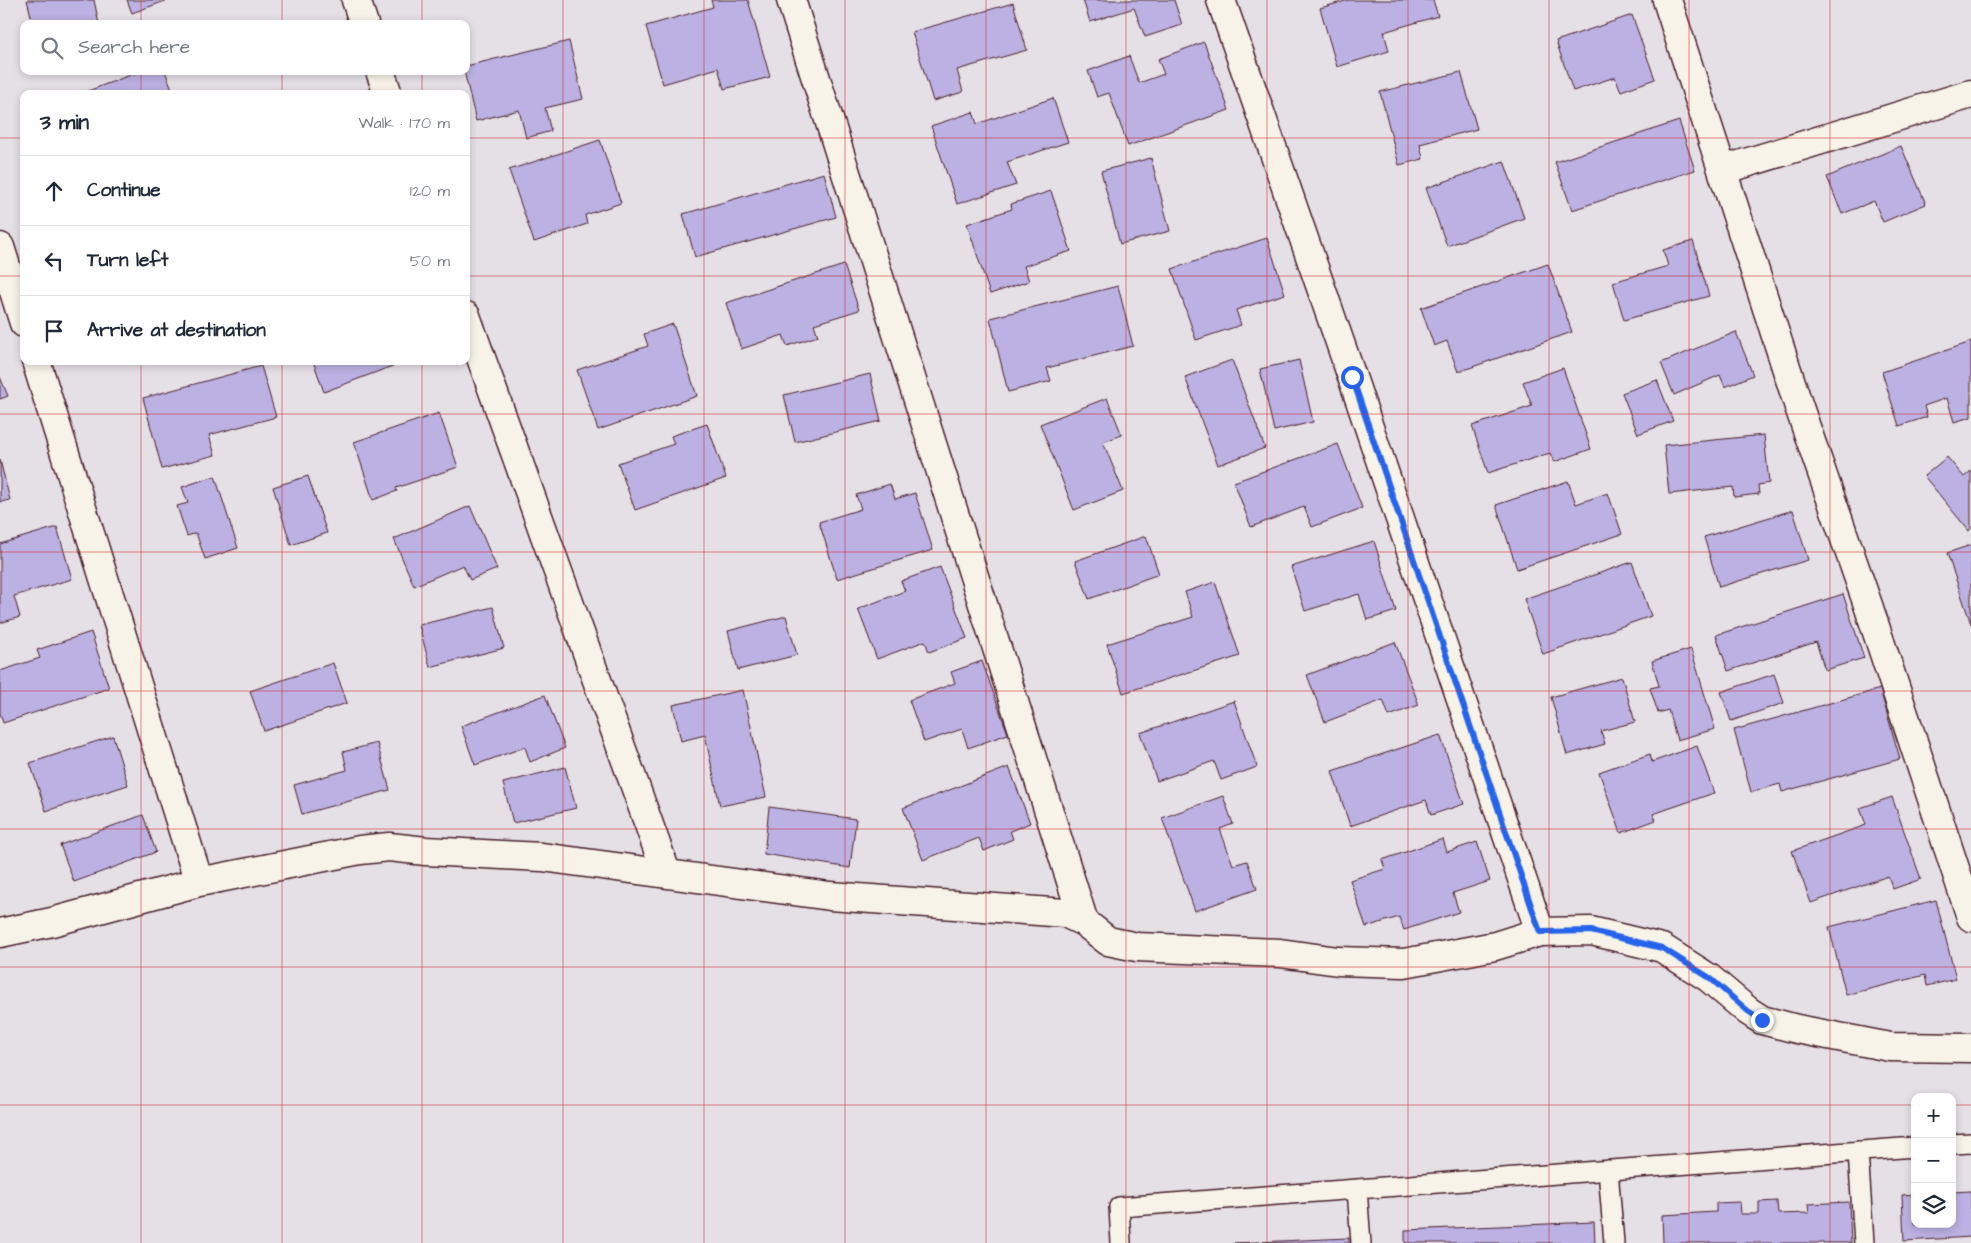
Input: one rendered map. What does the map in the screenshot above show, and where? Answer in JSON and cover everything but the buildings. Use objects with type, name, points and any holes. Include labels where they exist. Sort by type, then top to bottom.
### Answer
[{"type":"street","points":[[356,0],[363,20]]},
{"type":"street","points":[[791,0],[1084,922]]},
{"type":"street","points":[[1221,0],[1352,377],[1540,932]]},
{"type":"street","points":[[1667,0],[1799,407],[1868,605],[1971,917]]},
{"type":"street","points":[[381,75],[387,90]]},
{"type":"street","points":[[1723,170],[1971,94]]},
{"type":"street","points":[[0,247],[20,310]]},
{"type":"street","points":[[470,327],[666,872]]},
{"type":"street","points":[[37,365],[199,882]]},
{"type":"street","points":[[0,933],[52,922],[199,882],[360,850],[389,847],[426,851],[542,857],[666,872],[830,896],[1065,913],[1084,922],[1108,941],[1137,947],[1280,953],[1338,961],[1404,963],[1495,946],[1540,932],[1591,931],[1662,948],[1710,978],[1748,1011],[1762,1020],[1890,1047],[1971,1048]]},
{"type":"lane","points":[[1956,1144],[1971,1143]]},
{"type":"lane","points":[[1121,1243],[1119,1207],[1911,1147]]},
{"type":"lane","points":[[1858,1151],[1864,1243]]},
{"type":"lane","points":[[1608,1170],[1614,1243]]},
{"type":"lane","points":[[1357,1189],[1360,1243]]},
{"type":"route","points":[[1352,377],[1540,932],[1591,931],[1662,948],[1710,978],[1748,1011],[1762,1020]]}]
